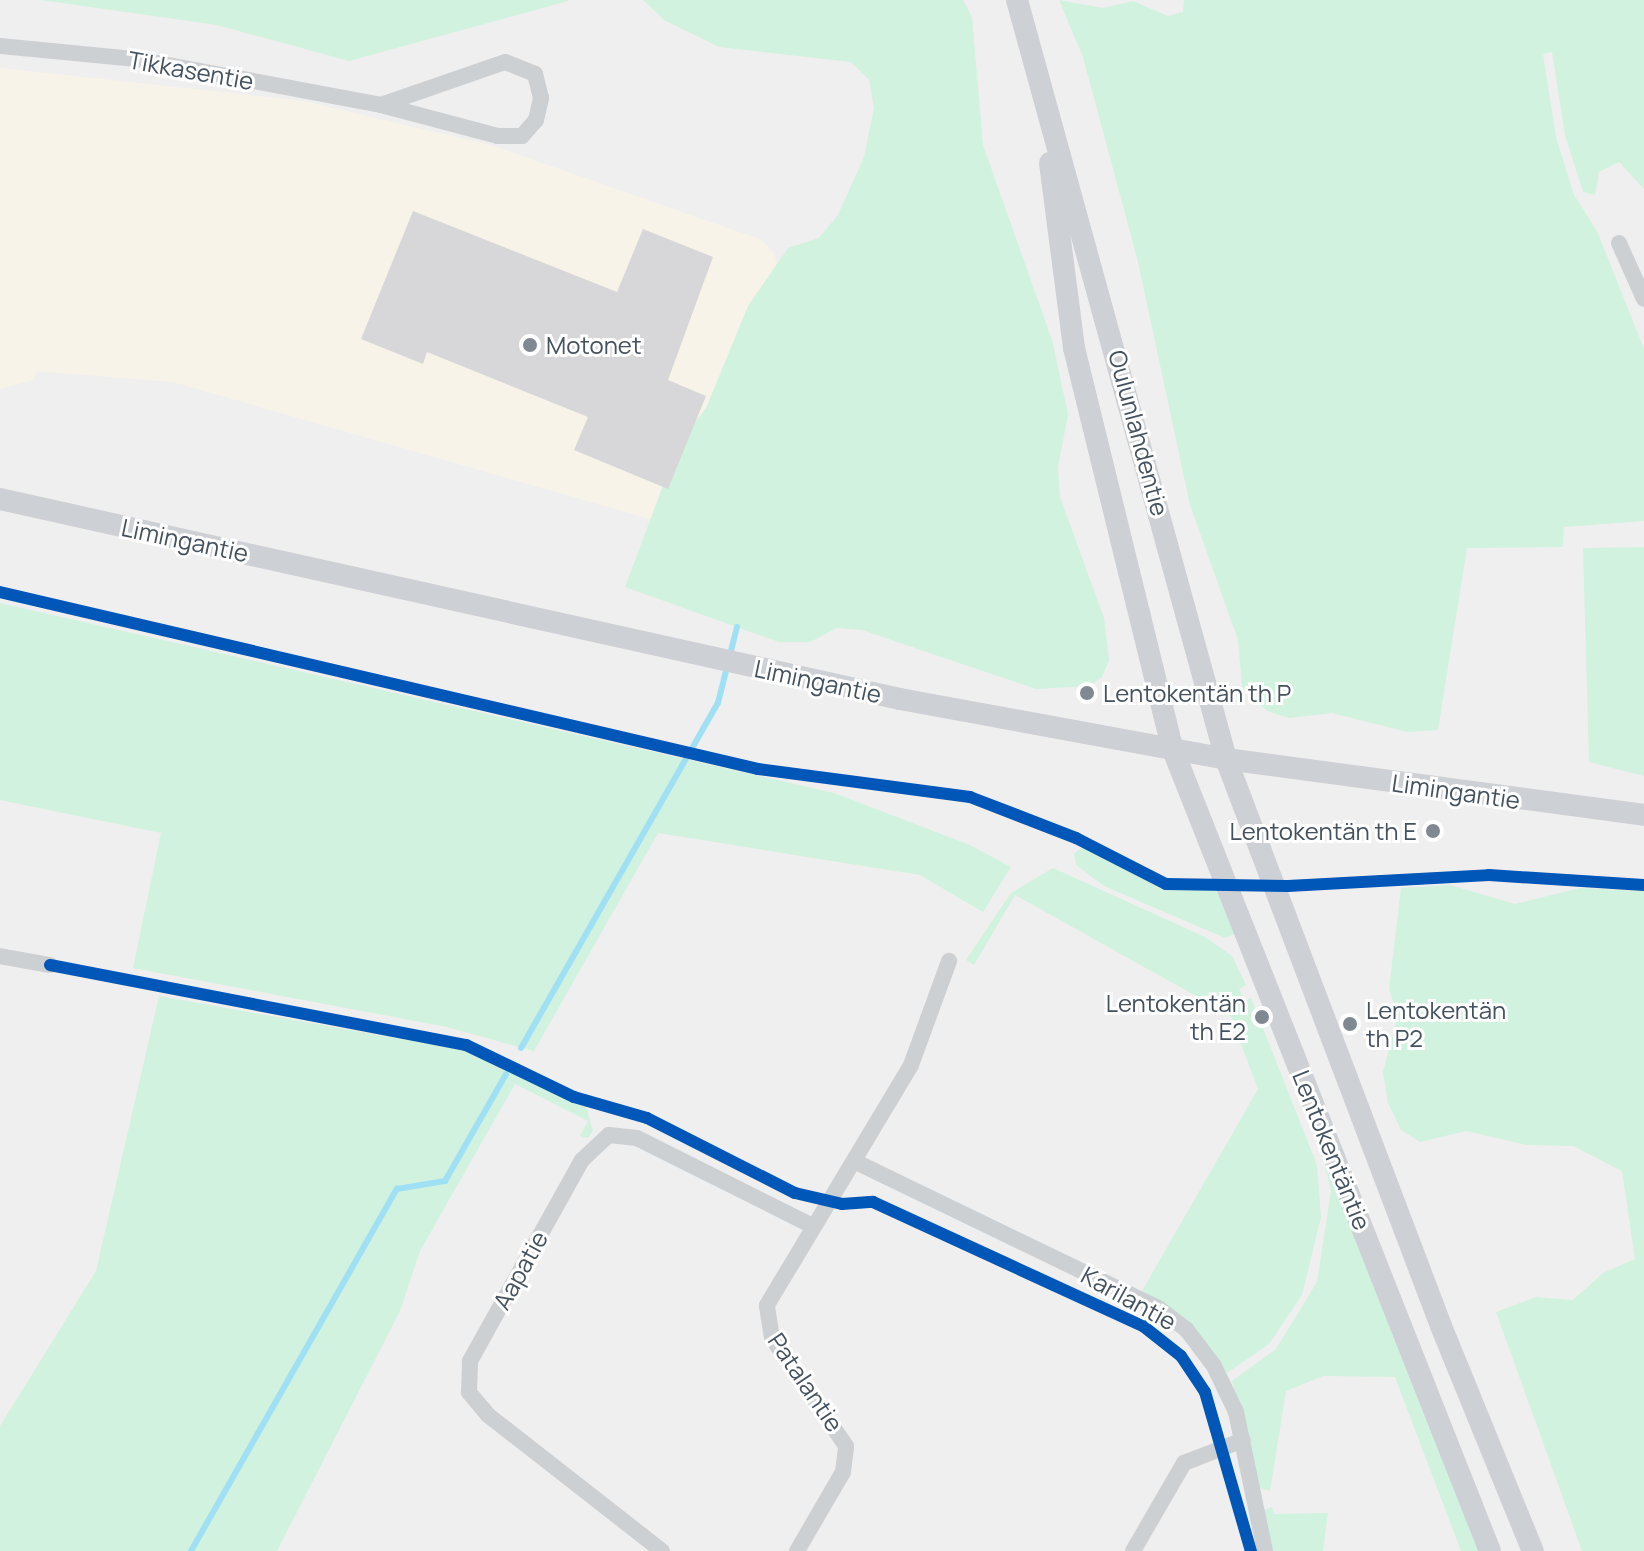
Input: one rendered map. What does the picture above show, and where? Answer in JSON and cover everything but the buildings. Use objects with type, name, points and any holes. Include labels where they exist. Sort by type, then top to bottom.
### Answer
[{"type":"main road","name":"Oulunlahdentie","points":[[1017,0],[1043,110],[1097,273],[1226,759]]},
{"type":"main road","name":"Oulunlahdentie","points":[[1043,110],[1074,348],[1173,750]]},
{"type":"main road","name":"Limingantie","points":[[0,499],[673,651],[1173,750],[1644,815]]},
{"type":"main road","name":"Lentokentäntie","points":[[1173,750],[1490,1551]]},
{"type":"main road","name":"Lentokentäntie","points":[[1226,759],[1441,1326],[1533,1551]]},
{"type":"street","name":"Tikkasentie","points":[[0,46],[136,59],[381,105],[498,136],[522,136],[536,120],[541,98],[535,74],[505,62],[381,105]]},
{"type":"street","points":[[1619,243],[1644,299]]},
{"type":"street","points":[[0,956],[50,965]]},
{"type":"street","name":"Patalantie","points":[[797,1551],[846,1460],[844,1438],[772,1338],[765,1315],[811,1225],[856,1162],[911,1065],[949,961]]},
{"type":"street","name":"Aapatie","points":[[662,1551],[488,1415],[469,1392],[470,1361],[582,1160],[609,1135],[637,1138],[811,1225]]},
{"type":"street","name":"Karilantie","points":[[856,1162],[1173,1318],[1214,1366],[1243,1440],[1265,1551]]},
{"type":"street","points":[[1133,1551],[1184,1463],[1243,1440]]},
{"type":"shaded area","points":[[0,68],[304,101],[494,146],[762,240],[774,253],[780,277],[667,524],[173,382],[37,371],[33,380],[0,389]]},
{"type":"green space","points":[[41,0],[568,1],[349,61],[217,25]]},
{"type":"green space","points":[[643,0],[963,0],[972,17],[983,145],[1052,340],[1068,414],[1058,468],[1060,497],[1104,618],[1109,660],[1102,677],[1089,686],[1036,689],[862,630],[837,628],[810,642],[779,642],[625,587],[679,443],[706,408],[748,306],[788,248],[819,238],[838,215],[864,157],[874,108],[869,80],[851,62],[719,47],[664,20]]},
{"type":"green space","points":[[1059,0],[1103,8],[1133,1],[1168,16],[1183,12],[1184,0],[1644,0],[1644,189],[1619,162],[1599,172],[1595,195],[1583,192],[1565,135],[1552,52],[1543,54],[1556,137],[1574,195],[1597,231],[1644,349],[1644,521],[1564,527],[1563,547],[1467,548],[1438,730],[1408,732],[1332,713],[1289,718],[1267,711],[1242,686],[1238,640],[1190,505],[1138,262],[1083,57]]},
{"type":"green space","points":[[1644,547],[1644,776],[1589,762],[1583,548]]},
{"type":"green space","points":[[0,603],[834,793],[970,845],[1011,867],[983,912],[920,875],[658,833],[534,1051],[447,1027],[133,968],[161,833],[0,800]]},
{"type":"green space","points":[[1082,847],[1159,884],[1222,890],[1237,933],[1225,938],[1104,886],[1076,865],[1074,854]]},
{"type":"green space","points":[[1053,868],[1205,937],[1232,956],[1246,985],[1239,989],[1245,1001],[1251,998],[1317,1165],[1321,1217],[1302,1295],[1269,1344],[1227,1373],[1183,1317],[1142,1291],[1258,1089],[1230,1015],[1015,895],[974,965],[966,960],[1011,893]]},
{"type":"green space","points":[[1450,885],[1515,904],[1580,888],[1644,891],[1644,1551],[1582,1551],[1496,1312],[1536,1297],[1573,1300],[1603,1273],[1635,1259],[1622,1171],[1573,1146],[1527,1145],[1466,1131],[1420,1142],[1401,1130],[1388,1103],[1383,1072],[1398,1016],[1389,989],[1401,888]]},
{"type":"green space","points":[[159,996],[463,1050],[586,1107],[593,1131],[588,1138],[580,1136],[588,1121],[515,1084],[420,1251],[400,1311],[277,1551],[0,1551],[0,1426],[96,1271]]},
{"type":"green space","points":[[1323,1158],[1483,1551],[1461,1551],[1395,1377],[1323,1376],[1286,1391],[1270,1491],[1260,1488],[1232,1381],[1276,1349],[1317,1282],[1331,1191]]},
{"type":"green space","points":[[1272,1507],[1274,1514],[1328,1513],[1323,1551],[1273,1551],[1264,1510]]},
{"type":"waterway","points":[[730,655],[737,627]]},
{"type":"waterway","points":[[521,1048],[718,703],[727,666]]},
{"type":"waterway","points":[[191,1551],[397,1189],[445,1181],[506,1074]]},
{"type":"cycle path","points":[[0,592],[758,769],[970,797],[1076,838],[1166,884],[1288,886],[1489,875],[1644,885]]},
{"type":"cycle path","points":[[50,965],[466,1045],[574,1097],[647,1118],[795,1193],[842,1204],[873,1202],[1143,1326],[1181,1356],[1205,1392],[1251,1551]]},
{"type":"place","name":"Motonet","points":[[530,345]]},
{"type":"place","name":"Lentokentän th P","points":[[1087,693]]},
{"type":"place","name":"Lentokentän th E","points":[[1433,831]]},
{"type":"place","name":"Lentokentän th E2","points":[[1262,1017]]},
{"type":"place","name":"Lentokentän th P2","points":[[1350,1024]]}]
